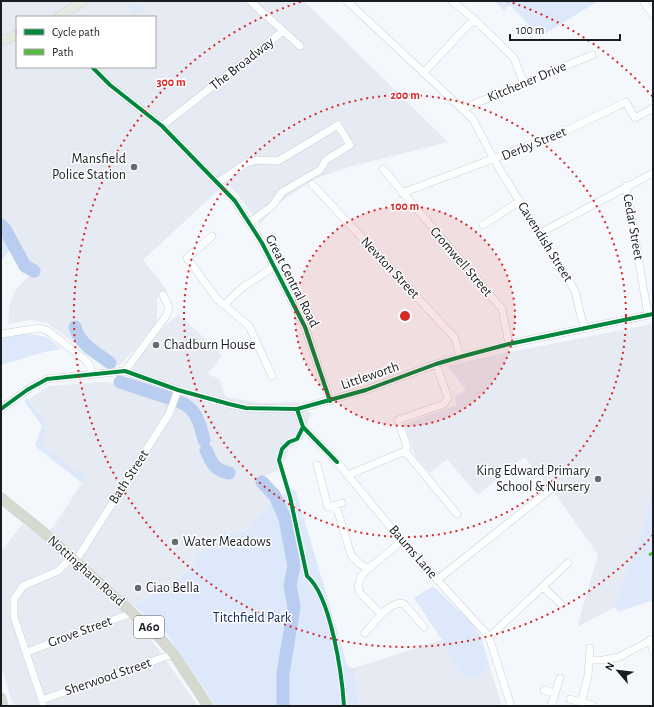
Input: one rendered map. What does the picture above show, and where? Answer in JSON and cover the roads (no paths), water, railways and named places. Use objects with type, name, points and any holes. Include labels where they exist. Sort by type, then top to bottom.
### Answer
[{"type":"highway","name":"Nottingham Road","points":[[1,498],[42,531],[132,613],[173,654],[204,705]]},
{"type":"highway","points":[[1,698],[3,706]]},
{"type":"main road","points":[[61,16],[83,1]]},
{"type":"main road","points":[[1,41],[16,35]]},
{"type":"street","points":[[250,1],[300,46]]},
{"type":"street","name":"Cavendish Street","points":[[347,1],[473,119],[494,160],[575,290],[584,329]]},
{"type":"street","points":[[452,1],[474,18],[514,58],[524,84]]},
{"type":"street","points":[[643,1],[653,15]]},
{"type":"street","points":[[423,73],[474,18]]},
{"type":"street","name":"The Broadway","points":[[162,126],[283,31]]},
{"type":"street","name":"Kitchener Drive","points":[[462,109],[592,55]]},
{"type":"street","name":"Great Central Road","points":[[93,68],[110,86],[162,126],[235,201],[274,267],[305,327],[330,401]]},
{"type":"street","name":"Derby Street","points":[[402,194],[559,134],[626,102],[635,118],[653,108]]},
{"type":"street","points":[[218,183],[248,162],[258,160],[278,161],[338,125],[350,145],[326,160],[320,170],[282,192],[272,206],[249,223]]},
{"type":"street","name":"Cromwell Street","points":[[383,169],[402,194],[502,309],[509,344]]},
{"type":"street","points":[[540,233],[653,173]]},
{"type":"street","name":"Newton Street","points":[[312,184],[455,338],[460,357]]},
{"type":"street","name":"Cedar Street","points":[[626,186],[650,314]]},
{"type":"street","points":[[483,225],[520,200]]},
{"type":"street","points":[[212,236],[187,258],[210,290],[224,305],[249,326],[272,376]]},
{"type":"street","points":[[224,305],[243,287],[274,267]]},
{"type":"street","points":[[124,371],[166,316],[169,307],[163,295]]},
{"type":"street","name":"Littleworth","points":[[1,409],[27,390],[47,379],[124,371],[178,390],[246,408],[297,409],[366,390],[436,364],[460,357],[509,344],[650,314]]},
{"type":"street","points":[[1,334],[40,328],[48,331],[83,358],[89,364],[93,375]]},
{"type":"street","points":[[436,364],[448,398],[444,404],[398,420],[407,447],[406,451],[457,514]]},
{"type":"street","name":"Bath Street","points":[[27,652],[14,617],[13,608],[18,592],[23,586],[58,571],[73,560],[169,414],[178,390]]},
{"type":"street","name":"Baums Lane","points":[[297,409],[304,427],[348,475],[402,541],[478,622],[489,637],[511,706]]},
{"type":"street","points":[[348,475],[406,451]]},
{"type":"street","points":[[317,465],[328,507],[339,504],[351,555],[360,564],[368,569]]},
{"type":"street","points":[[437,580],[551,489]]},
{"type":"street","points":[[380,614],[358,587],[361,576],[402,541]]},
{"type":"street","points":[[489,637],[568,563]]},
{"type":"street","points":[[543,587],[561,604]]},
{"type":"street","points":[[366,633],[380,614],[395,604],[400,603],[404,604],[424,628]]},
{"type":"street","name":"Grove Street","points":[[27,652],[132,613]]},
{"type":"street","points":[[590,660],[603,660],[619,657],[651,639],[653,650]]},
{"type":"street","points":[[581,702],[588,676],[590,648]]},
{"type":"street","points":[[27,652],[43,703]]},
{"type":"street","name":"Sherwood Street","points":[[43,703],[173,654]]},
{"type":"street","points":[[551,706],[560,678]]},
{"type":"street","points":[[544,690],[555,693]]},
{"type":"street","points":[[570,699],[592,706]]},
{"type":"waterway","points":[[1,225],[5,229],[25,266],[34,271]]},
{"type":"waterway","points":[[75,327],[81,339],[94,352],[110,363]]},
{"type":"waterway","points":[[120,382],[169,398]]},
{"type":"waterway","points":[[180,402],[186,405],[194,413],[199,423],[204,440]]},
{"type":"waterway","points":[[206,450],[214,465],[220,470],[229,473]]},
{"type":"waterway","points":[[262,482],[275,496],[285,519],[294,566],[290,585],[294,607],[283,673],[283,706]]},
{"type":"place","name":"Mansfield Police Station","points":[[134,167]]},
{"type":"place","name":"Chadburn House","points":[[156,345]]},
{"type":"place","name":"King Edward Primary School & Nursery","points":[[598,479]]},
{"type":"place","name":"Water Meadows","points":[[175,542]]},
{"type":"place","name":"Ciao Bella","points":[[138,588]]},
{"type":"park label","name":"Titchfield Park","points":[[252,618]]}]
